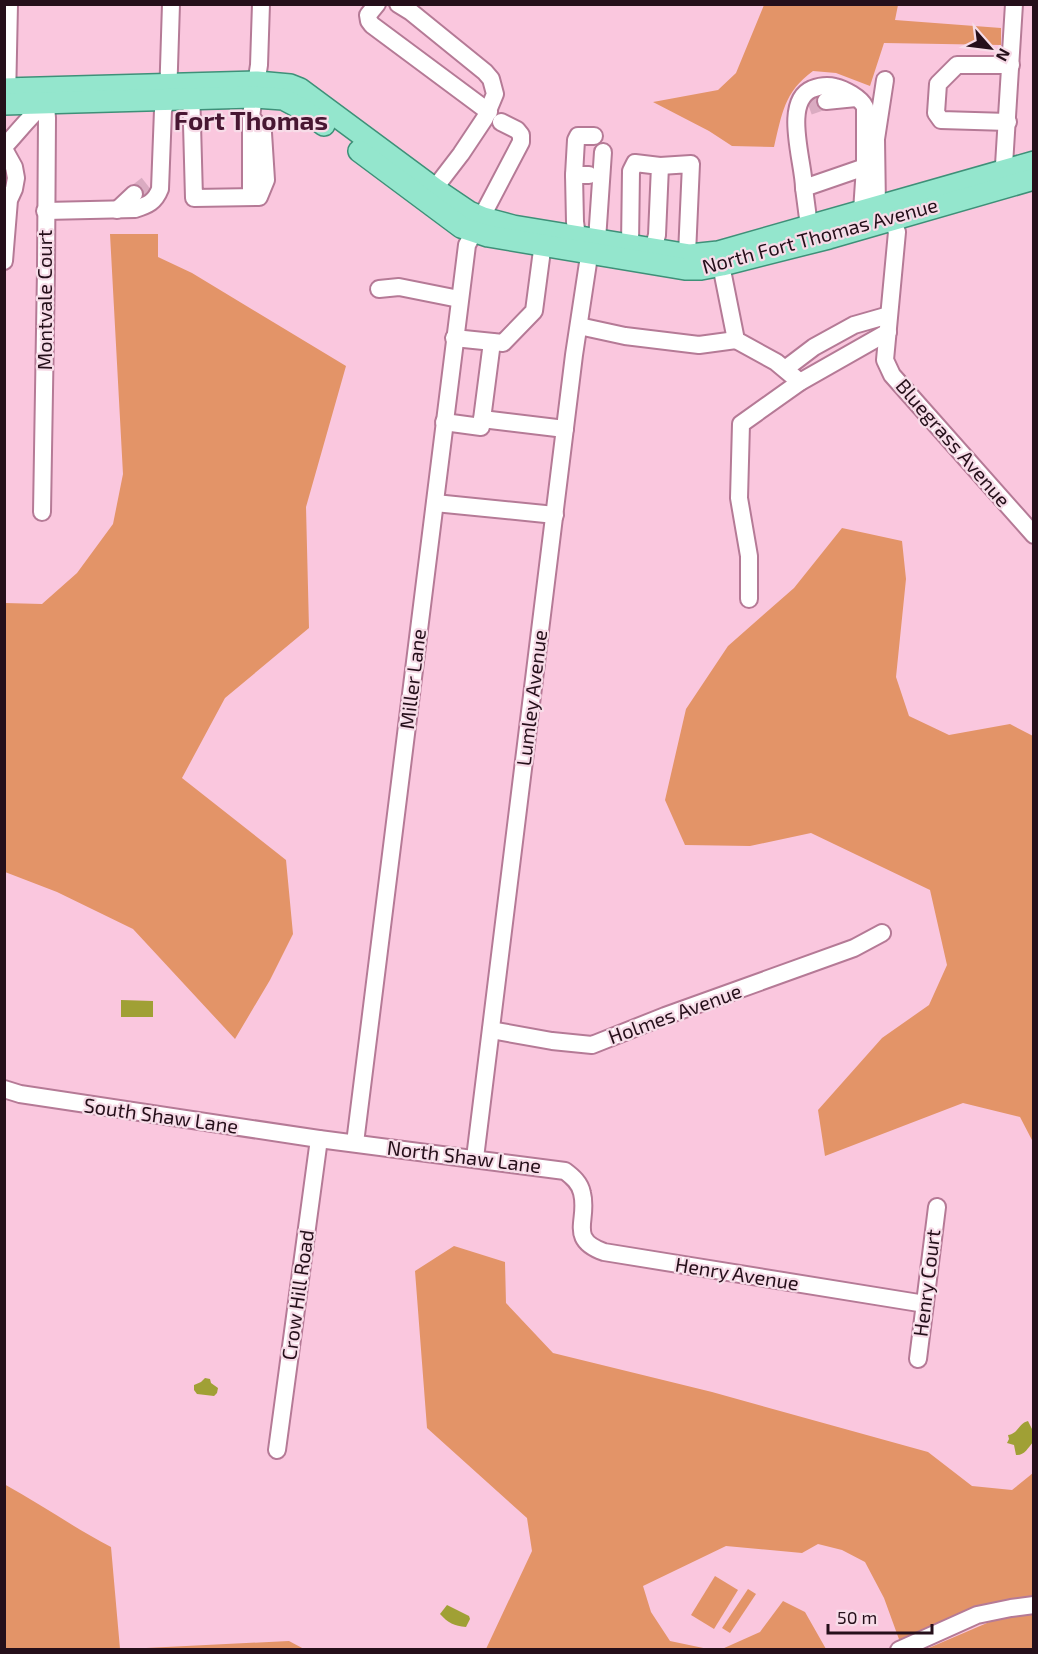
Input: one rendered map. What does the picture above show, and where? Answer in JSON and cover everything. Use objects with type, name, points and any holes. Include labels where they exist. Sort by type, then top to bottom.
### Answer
[{"type":"main road","name":"North Fort Thomas Avenue","points":[[6,96],[191,92],[283,99],[302,109],[430,194],[461,227],[478,225],[543,238],[630,245],[720,259],[829,238],[879,210]]},
{"type":"main road","name":"North Fort Thomas Avenue","points":[[1004,179],[1034,162]]},
{"type":"main road","name":"North Fort Thomas Avenue","points":[[589,242],[685,269],[720,259],[809,226],[1004,179],[1034,179]]},
{"type":"street","points":[[6,96],[9,4]]},
{"type":"street","points":[[45,211],[135,209],[148,205],[156,199],[160,189],[157,177],[163,110],[168,92],[171,4]]},
{"type":"street","points":[[191,92],[194,198],[259,197],[266,180],[263,133],[254,98],[261,4]]},
{"type":"street","name":"Miller Lane","points":[[355,1143],[467,245],[521,142],[521,135],[517,130],[495,117],[372,25],[368,15],[377,4]]},
{"type":"street","points":[[398,4],[411,12],[491,79],[495,94],[495,117],[461,154],[430,194]]},
{"type":"street","points":[[1004,179],[1014,4]]},
{"type":"street","points":[[1008,122],[941,120],[936,113],[938,84],[957,65],[1011,65]]},
{"type":"street","points":[[879,210],[876,138],[885,80]]},
{"type":"street","points":[[809,226],[804,173],[795,121],[804,108],[800,99],[809,90],[822,86],[833,86],[843,90],[862,101],[865,106],[865,167],[879,210]]},
{"type":"street","points":[[4,261],[9,200],[6,160],[24,126],[45,95]]},
{"type":"street","name":"Montvale Court","points":[[42,512],[46,270],[47,118],[45,95]]},
{"type":"street","points":[[826,101],[856,98]]},
{"type":"street","points":[[589,242],[574,222],[582,175],[576,140],[578,136],[594,136]]},
{"type":"street","points":[[589,242],[603,152]]},
{"type":"street","points":[[6,160],[14,167],[16,178],[9,200]]},
{"type":"street","points":[[630,245],[631,171],[634,163],[660,166],[691,164],[687,254]]},
{"type":"street","points":[[653,249],[657,235],[660,166]]},
{"type":"street","points":[[804,188],[865,167]]},
{"type":"street","points":[[117,210],[134,194]]},
{"type":"street","name":"Bluegrass Avenue","points":[[879,210],[897,232],[885,360],[892,375],[1034,535]]},
{"type":"street","points":[[454,339],[503,343],[534,311],[543,238]]},
{"type":"street","name":"Lumley Avenue","points":[[475,1158],[589,242]]},
{"type":"street","points":[[720,259],[736,340]]},
{"type":"street","points":[[380,289],[399,287],[459,299]]},
{"type":"street","points":[[785,369],[814,347],[854,325],[888,324]]},
{"type":"street","points":[[749,599],[749,556],[739,498],[741,424],[888,324]]},
{"type":"street","points":[[579,326],[625,336],[699,345],[736,340],[776,362],[800,382]]},
{"type":"street","points":[[444,422],[481,427],[492,342]]},
{"type":"street","points":[[482,419],[565,429]]},
{"type":"street","points":[[435,503],[555,515]]},
{"type":"street","name":"Holmes Avenue","points":[[491,1030],[552,1041],[592,1045],[665,1016],[854,948],[882,933]]},
{"type":"street","name":"South Shaw Lane","points":[[4,1089],[73,1103],[319,1139]]},
{"type":"street","name":"North Shaw Lane","points":[[319,1139],[565,1171],[575,1179],[582,1193],[582,1209]]},
{"type":"street","name":"Crow Hill Road","points":[[277,1450],[319,1139]]},
{"type":"street","name":"Henry Court","points":[[918,1359],[936,1207]]},
{"type":"street","name":"Henry Avenue","points":[[582,1209],[580,1231],[593,1248],[604,1252],[925,1304]]},
{"type":"street","points":[[899,1650],[977,1616],[1034,1605]]},
{"type":"shaded area","points":[[764,5],[898,5],[895,20],[1001,28],[1001,45],[884,43],[870,86],[836,73],[813,71],[803,79],[790,96],[782,114],[774,147],[732,146],[709,131],[653,102],[718,90],[736,73]]},
{"type":"shaded area","points":[[110,234],[158,234],[158,257],[192,273],[346,366],[306,507],[309,628],[225,698],[182,778],[286,860],[293,934],[270,980],[235,1039],[133,929],[57,892],[5,872],[5,603],[42,604],[77,573],[113,524],[123,474]]},
{"type":"shaded area","points":[[842,528],[902,541],[906,579],[896,677],[909,716],[949,735],[1010,724],[1033,736],[1033,1142],[1020,1117],[963,1103],[825,1156],[818,1110],[882,1038],[929,1005],[947,965],[930,890],[811,833],[750,846],[685,845],[665,800],[686,709],[728,646],[794,588]]},
{"type":"shaded area","points":[[121,1000],[153,1001],[153,1017],[121,1017]]},
{"type":"shaded area","points":[[454,1246],[505,1262],[506,1303],[553,1353],[712,1392],[928,1452],[972,1486],[1012,1490],[1033,1473],[1033,1601],[900,1642],[884,1598],[865,1562],[842,1550],[818,1544],[802,1553],[726,1546],[643,1586],[651,1612],[670,1641],[708,1649],[486,1649],[532,1551],[527,1518],[427,1428],[415,1271]]},
{"type":"shaded area","points":[[205,1378],[210,1379],[211,1383],[218,1388],[214,1396],[197,1394],[194,1390],[194,1385]]},
{"type":"shaded area","points":[[1028,1421],[1033,1431],[1033,1442],[1024,1453],[1016,1455],[1014,1445],[1007,1443],[1008,1435],[1014,1433]]},
{"type":"shaded area","points":[[4,1484],[111,1547],[120,1649],[5,1649]]},
{"type":"shaded area","points":[[715,1576],[738,1590],[714,1629],[691,1615]]},
{"type":"shaded area","points":[[748,1589],[756,1594],[730,1633],[722,1628]]},
{"type":"shaded area","points":[[783,1601],[805,1612],[826,1649],[722,1649],[760,1632]]},
{"type":"shaded area","points":[[447,1605],[469,1616],[466,1627],[452,1624],[440,1614]]},
{"type":"shaded area","points":[[1033,1614],[1033,1649],[924,1650],[994,1620]]},
{"type":"shaded area","points":[[289,1641],[304,1649],[126,1649]]},
{"type":"tunnel","points":[[809,107],[826,101]]},
{"type":"tunnel","points":[[7,170],[7,180]]},
{"type":"tunnel","points":[[134,194],[152,180]]},
{"type":"district","name":"Fort Thomas","points":[[251,121]]}]
